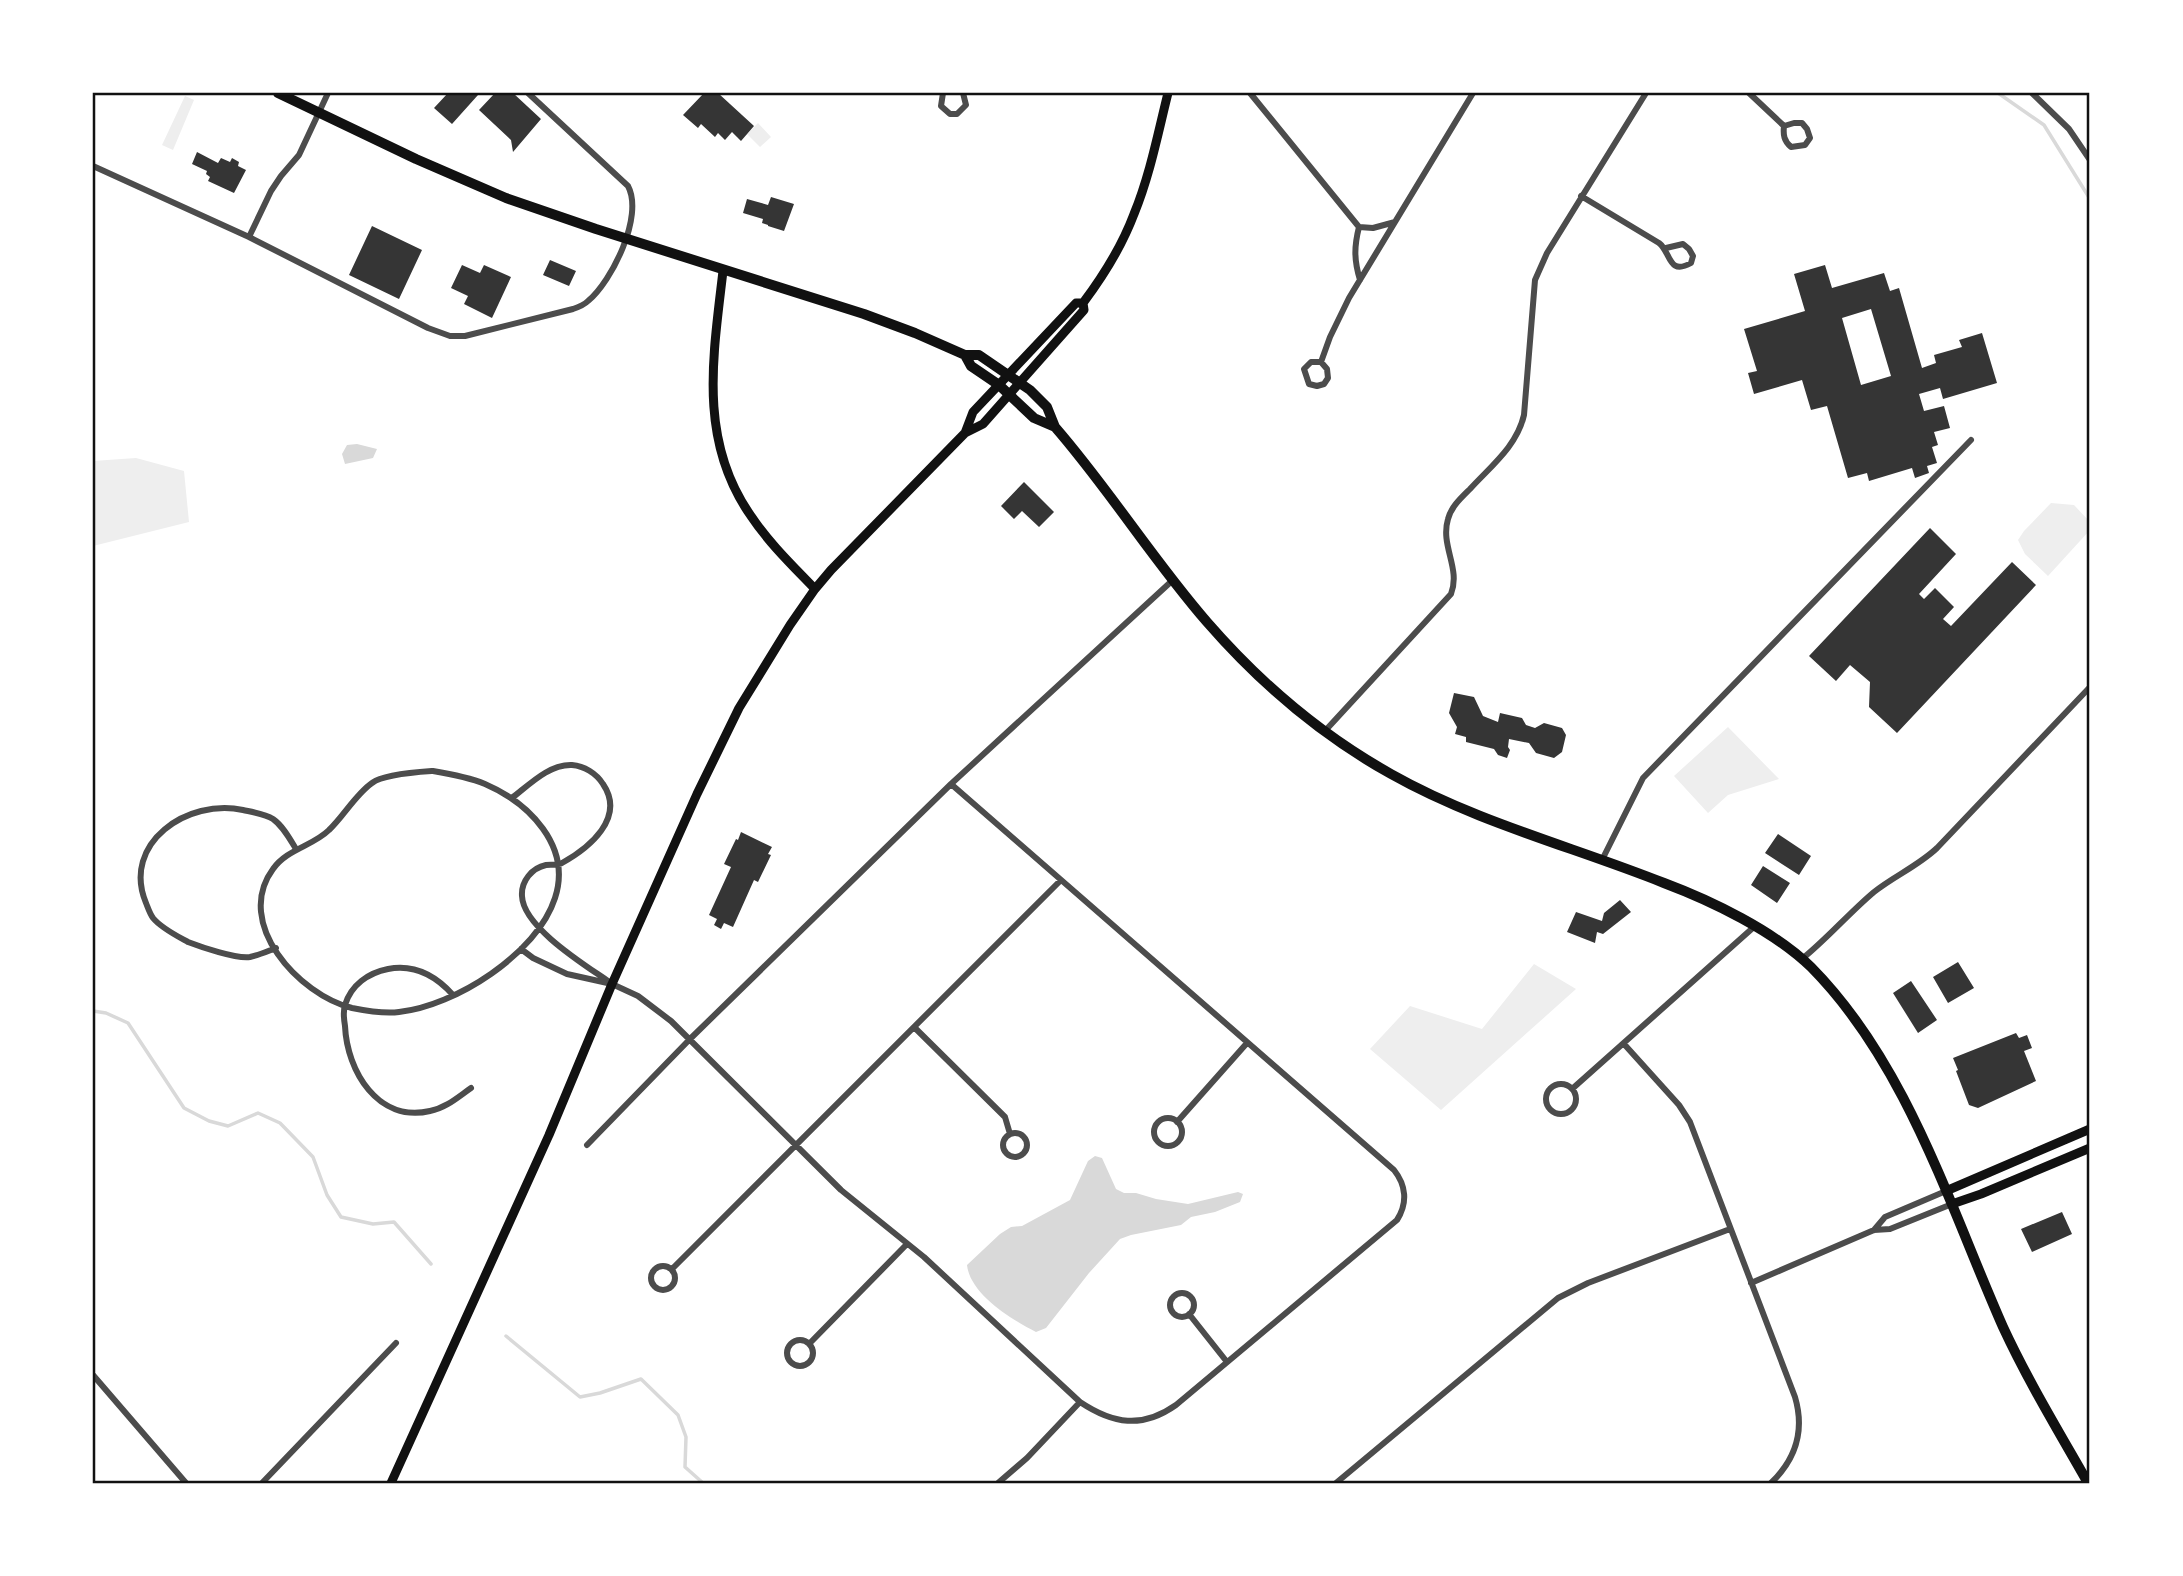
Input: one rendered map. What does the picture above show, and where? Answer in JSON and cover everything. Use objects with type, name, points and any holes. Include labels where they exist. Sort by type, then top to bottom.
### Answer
[{"type":"main road","points":[[278,93],[464,181],[563,218],[864,314],[965,355],[979,355],[1021,382],[1047,407],[1055,427],[1207,622],[1259,677],[1324,732],[1362,757],[1422,790],[1462,808],[1603,858],[1713,903],[1755,926],[1802,959],[1846,1005],[1883,1060],[1952,1204],[2005,1330],[2036,1392],[2088,1483]]},
{"type":"main road","points":[[391,1483],[550,1135],[612,984],[697,793],[739,708],[779,642],[831,570],[965,433],[983,424],[1084,310],[1083,303],[1105,271],[1134,214],[1145,183],[1168,93]]},
{"type":"main road","points":[[723,271],[714,396],[720,455],[727,475],[751,517],[815,589]]},
{"type":"main road","points":[[965,433],[973,412],[1076,303],[1083,303]]},
{"type":"main road","points":[[965,355],[971,366],[999,386],[1034,418],[1055,427]]},
{"type":"main road","points":[[1946,1191],[2090,1129]]},
{"type":"main road","points":[[1952,1204],[2090,1148]]},
{"type":"street","points":[[248,237],[271,191],[299,155],[328,93]]},
{"type":"street","points":[[93,166],[248,237],[428,328],[450,336],[466,336],[586,304],[608,277],[626,238],[634,205],[628,186],[528,93]]},
{"type":"street","points":[[943,93],[942,106],[950,114],[957,114],[966,105],[963,93]]},
{"type":"street","points":[[1250,93],[1359,228]]},
{"type":"street","points":[[1321,362],[1336,322],[1473,93]]},
{"type":"street","points":[[1324,732],[1451,594],[1455,577],[1447,547],[1448,519],[1459,500],[1509,447],[1521,428],[1535,280],[1547,253],[1646,93]]},
{"type":"street","points":[[1749,93],[1784,126]]},
{"type":"street","points":[[2032,93],[2069,128],[2090,160]]},
{"type":"street","points":[[1802,123],[1810,138],[1805,145],[1791,147],[1783,135],[1784,126],[1802,123]]},
{"type":"street","points":[[1581,196],[1665,248],[1670,262],[1676,267],[1691,263],[1693,256],[1684,244],[1665,248]]},
{"type":"street","points":[[1359,228],[1373,228],[1395,222]]},
{"type":"street","points":[[1359,228],[1353,249],[1360,280]]},
{"type":"street","points":[[1603,858],[1643,778],[1971,440]]},
{"type":"street","points":[[587,1145],[690,1039],[951,784],[1174,579]]},
{"type":"street","points":[[1802,959],[1869,896],[1925,860],[2090,687]]},
{"type":"street","points":[[512,798],[549,770],[561,766],[573,765],[594,774],[608,792],[610,804],[605,826],[596,838],[559,865],[537,868],[528,876],[523,886],[521,898],[524,909],[540,928],[575,960],[612,984],[638,996],[671,1021],[858,1206],[924,1257],[1080,1402],[1108,1418],[1137,1421],[1150,1419],[1177,1405],[1390,1226],[1401,1214],[1404,1202],[1402,1183],[1394,1170],[951,784]]},
{"type":"street","points":[[433,771],[460,775],[484,783],[512,798],[544,829],[555,849],[559,865],[556,897],[540,928],[521,949],[489,975],[426,1007],[398,1013],[369,1012],[345,1006],[319,994],[302,982],[287,966],[263,922],[262,894],[267,879],[284,856],[296,849],[327,833],[373,782],[407,772],[433,771]]},
{"type":"street","points":[[276,948],[248,957],[203,948],[175,936],[153,918],[142,894],[140,874],[150,844],[165,830],[182,818],[215,807],[234,808],[273,819],[286,832],[296,849]]},
{"type":"street","points":[[672,1269],[794,1144],[1061,880]]},
{"type":"street","points":[[1572,1088],[1755,926]]},
{"type":"street","points":[[521,949],[533,958],[567,974],[612,984]]},
{"type":"street","points":[[453,995],[442,983],[411,969],[378,971],[363,979],[353,990],[345,1006],[348,1056],[359,1079],[373,1096],[394,1110],[428,1112],[442,1108],[471,1088]]},
{"type":"street","points":[[914,1027],[1004,1117],[1010,1134]]},
{"type":"street","points":[[1177,1122],[1247,1042]]},
{"type":"street","points":[[1624,1044],[1679,1105],[1690,1122],[1799,1411],[1799,1436],[1791,1458],[1771,1483]]},
{"type":"street","points":[[1563,1084],[1572,1088],[1576,1098],[1573,1108],[1559,1114],[1550,1110],[1545,1101],[1550,1088],[1563,1084]]},
{"type":"street","points":[[1170,1119],[1177,1122],[1182,1135],[1177,1143],[1168,1146],[1160,1143],[1155,1135],[1158,1123],[1170,1119]]},
{"type":"street","points":[[1874,1230],[1885,1217],[1946,1191]]},
{"type":"street","points":[[1751,1283],[1874,1230],[1890,1229],[1952,1204]]},
{"type":"street","points":[[1336,1483],[1558,1298],[1588,1283],[1730,1229]]},
{"type":"street","points":[[809,1344],[906,1244]]},
{"type":"street","points":[[660,1265],[672,1269],[675,1280],[671,1287],[664,1290],[654,1286],[650,1278],[653,1270],[660,1265]]},
{"type":"street","points":[[1189,1314],[1227,1362]]},
{"type":"street","points":[[798,1340],[809,1344],[813,1356],[808,1364],[799,1366],[791,1363],[787,1355],[791,1344],[798,1340]]},
{"type":"street","points":[[262,1483],[396,1343]]},
{"type":"street","points":[[93,1375],[186,1483]]},
{"type":"street","points":[[998,1483],[1027,1458],[1080,1402]]},
{"type":"shaded area","points":[[185,96],[194,100],[173,150],[162,145]]},
{"type":"shaded area","points":[[758,123],[771,137],[760,147],[747,134]]},
{"type":"shaded area","points":[[357,444],[377,449],[373,458],[345,464],[342,454],[347,445]]},
{"type":"shaded area","points":[[136,458],[184,471],[189,522],[93,546],[93,461]]},
{"type":"shaded area","points":[[2051,503],[2074,505],[2090,522],[2090,530],[2048,576],[2025,554],[2018,540]]},
{"type":"shaded area","points":[[1728,727],[1779,779],[1728,795],[1708,813],[1674,776]]},
{"type":"shaded area","points":[[1534,964],[1576,989],[1441,1110],[1370,1049],[1410,1006],[1482,1029]]},
{"type":"shaded area","points":[[1095,1156],[1102,1158],[1116,1189],[1124,1193],[1188,1204],[1238,1192],[1243,1194],[1240,1202],[1215,1212],[1191,1217],[1181,1225],[1120,1239],[1046,1328],[1036,1332],[1004,1313],[984,1296],[970,1276],[967,1265],[1011,1227],[1022,1226],[1070,1200],[1088,1161]]},
{"type":"building","points":[[448,93],[478,95],[452,124],[434,108]]},
{"type":"building","points":[[495,93],[513,93],[541,119],[513,152],[511,140],[479,110]]},
{"type":"building","points":[[704,93],[718,93],[754,126],[741,141],[732,132],[725,140],[718,133],[715,137],[701,124],[698,128],[683,115]]},
{"type":"building","points":[[197,152],[218,163],[221,158],[230,162],[232,158],[239,162],[238,166],[246,170],[234,193],[208,181],[210,177],[206,174],[207,171],[192,164]]},
{"type":"building","points":[[771,197],[794,204],[784,231],[762,223],[763,219],[743,213],[747,199],[768,205]]},
{"type":"building","points":[[372,226],[422,250],[399,299],[349,275]]},
{"type":"building","points":[[550,260],[576,271],[569,286],[543,275]]},
{"type":"building","points":[[462,265],[480,273],[484,265],[511,277],[492,318],[464,304],[468,296],[451,288]]},
{"type":"building","points":[[1825,265],[1832,288],[1884,273],[1890,291],[1899,288],[1922,368],[1936,363],[1934,355],[1962,347],[1959,340],[1982,333],[1997,383],[1943,399],[1940,388],[1919,394],[1924,411],[1944,406],[1950,428],[1934,432],[1938,445],[1932,447],[1937,463],[1927,466],[1929,473],[1915,478],[1912,468],[1869,481],[1867,473],[1848,478],[1827,406],[1811,410],[1802,380],[1754,394],[1748,373],[1757,371],[1744,329],[1805,311],[1794,274]],"holes":[[[1871,309],[1891,376],[1861,385],[1842,318]]]},
{"type":"building","points":[[1024,482],[1054,512],[1039,527],[1022,511],[1014,519],[1001,506]]},
{"type":"building","points":[[1930,528],[1956,554],[1919,594],[1924,599],[1935,588],[1954,607],[1943,619],[1951,626],[2012,562],[2036,585],[1897,733],[1869,707],[1870,682],[1850,665],[1836,681],[1809,656]]},
{"type":"building","points":[[1454,693],[1474,697],[1483,716],[1498,722],[1500,713],[1522,718],[1526,725],[1535,728],[1544,723],[1562,728],[1566,735],[1562,752],[1554,758],[1536,753],[1529,743],[1509,739],[1510,750],[1507,758],[1498,755],[1494,749],[1466,742],[1466,737],[1455,734],[1457,727],[1449,713]]},
{"type":"building","points":[[741,832],[772,847],[768,854],[771,855],[758,882],[754,880],[733,927],[724,923],[721,929],[714,925],[717,919],[709,915],[731,867],[724,864]]},
{"type":"building","points":[[1778,834],[1811,856],[1799,875],[1765,853]]},
{"type":"building","points":[[1763,866],[1790,883],[1777,903],[1751,885]]},
{"type":"building","points":[[1620,900],[1631,912],[1603,934],[1597,932],[1595,943],[1567,932],[1576,912],[1602,921],[1604,913]]},
{"type":"building","points":[[1958,962],[1974,988],[1948,1003],[1933,977]]},
{"type":"building","points":[[1911,981],[1937,1020],[1918,1033],[1893,993]]},
{"type":"building","points":[[2016,1033],[2019,1038],[2027,1035],[2032,1048],[2024,1051],[2036,1081],[1978,1108],[1969,1105],[1953,1058]]},
{"type":"building","points":[[2062,1212],[2072,1234],[2032,1252],[2021,1229]]},
{"type":"waterway","points":[[1998,93],[2044,125],[2090,199]]},
{"type":"waterway","points":[[93,1011],[106,1013],[128,1023],[184,1108],[209,1121],[228,1126],[258,1113],[280,1123],[313,1157],[327,1195],[341,1217],[373,1224],[394,1222],[431,1264]]},
{"type":"waterway","points":[[506,1336],[580,1397],[641,1379],[678,1415],[686,1437],[685,1467],[703,1483]]}]
